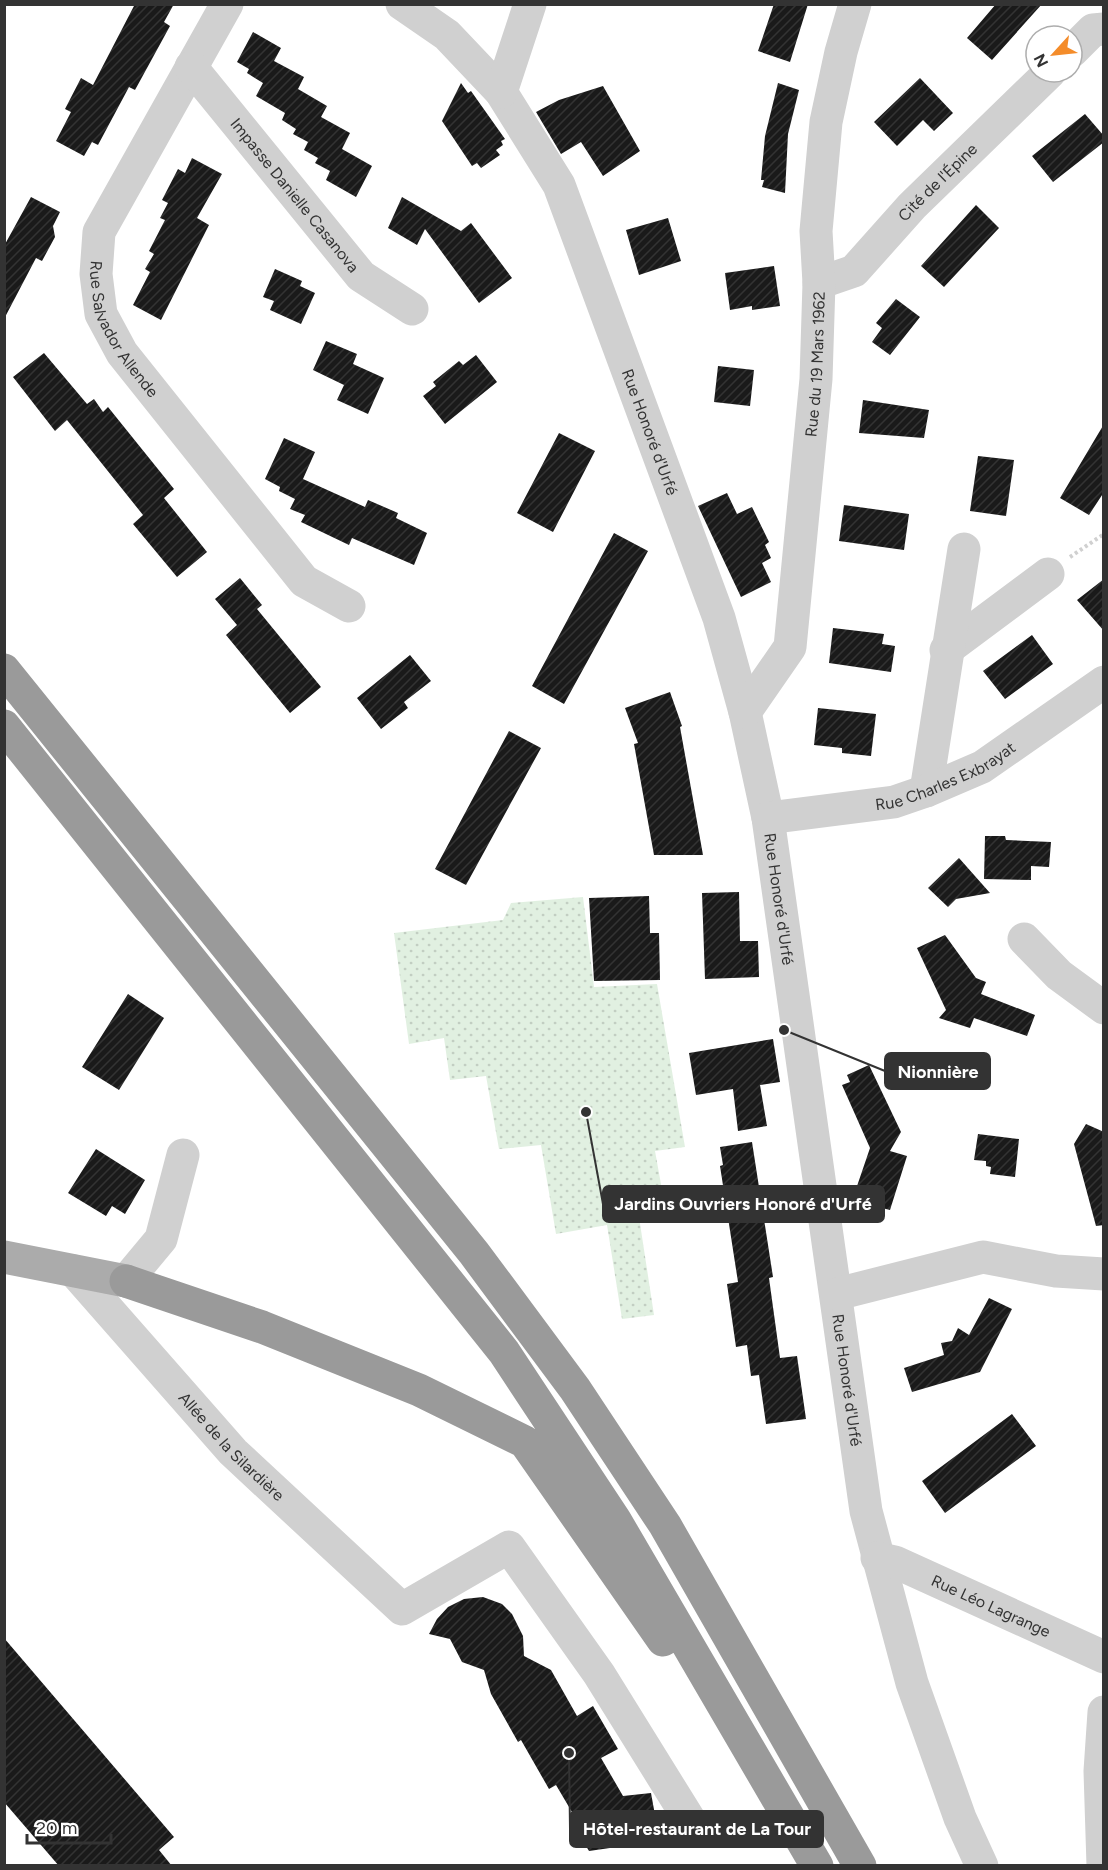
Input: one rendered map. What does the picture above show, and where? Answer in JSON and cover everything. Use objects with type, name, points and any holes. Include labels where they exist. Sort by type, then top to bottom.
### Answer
[{"type":"highway","points":[[4,670],[474,1253],[575,1389],[665,1525],[860,1866]]},
{"type":"highway","points":[[4,726],[504,1352],[615,1520],[817,1866]]},
{"type":"highway","points":[[126,1281],[262,1327],[419,1390],[525,1442],[798,1833]]},
{"type":"main road","points":[[4,1257],[126,1281]]},
{"type":"street","name":"Rue Salvador Allende","points":[[227,4],[99,232],[96,274],[100,314],[122,353],[304,581],[349,606]]},
{"type":"street","name":"Rue Honoré d'Urfé","points":[[402,4],[447,34],[501,92],[559,185],[719,618],[745,712],[768,818],[866,1511],[912,1683],[960,1818],[982,1866]]},
{"type":"street","points":[[501,92],[530,4]]},
{"type":"street","name":"Rue du 19 Mars 1962","points":[[745,712],[790,647],[816,379],[819,283],[816,231],[826,122],[841,52],[855,4]]},
{"type":"street","name":"Impasse Danielle Casanova","points":[[191,67],[361,276],[412,309]]},
{"type":"street","name":"Cité de l'Épine","points":[[819,283],[854,271],[912,206],[1038,84]]},
{"type":"street","points":[[926,790],[946,650],[964,549]]},
{"type":"street","points":[[946,650],[1048,574]]},
{"type":"street","name":"Rue Charles Exbrayat","points":[[768,818],[894,802],[926,790],[982,767],[1104,682]]},
{"type":"street","points":[[1024,939],[1059,975],[1104,1008]]},
{"type":"street","points":[[126,1281],[162,1239],[183,1155]]},
{"type":"street","points":[[837,1294],[983,1257],[1056,1271],[1104,1274]]},
{"type":"street","name":"Allée de la Silardière","points":[[74,1271],[233,1452],[402,1609],[509,1547],[599,1674],[689,1819]]},
{"type":"street","name":"Rue Léo Lagrange","points":[[877,1558],[895,1562],[1104,1657]]},
{"type":"street","points":[[1103,1866],[1100,1771],[1104,1712]]},
{"type":"path","points":[[1048,574],[1104,534]]},
{"type":"green space","points":[[583,897],[594,987],[657,984],[685,1147],[655,1151],[666,1212],[639,1217],[654,1315],[622,1319],[607,1225],[556,1234],[541,1145],[499,1149],[486,1076],[450,1080],[444,1038],[409,1044],[394,933],[503,920],[511,903]]},
{"type":"building","points":[[135,4],[174,4],[164,22],[170,26],[135,90],[129,87],[98,145],[92,142],[84,156],[56,141],[71,112],[65,109],[81,78],[93,85]]},
{"type":"building","points":[[774,4],[808,4],[790,62],[758,51]]},
{"type":"building","points":[[996,4],[1042,4],[992,60],[967,38]]},
{"type":"building","points":[[253,32],[281,48],[274,61],[304,77],[298,89],[327,106],[321,117],[350,133],[342,149],[372,166],[356,197],[326,180],[330,171],[315,163],[318,158],[304,150],[308,142],[293,134],[296,129],[282,120],[285,113],[256,96],[263,83],[247,73],[249,69],[237,62]]},
{"type":"building","points":[[920,78],[953,113],[934,131],[923,120],[897,146],[874,122]]},
{"type":"building","points":[[461,83],[468,93],[471,91],[505,139],[501,141],[503,145],[496,150],[500,155],[481,168],[477,163],[472,166],[442,121]]},
{"type":"building","points":[[778,83],[799,90],[788,134],[785,193],[762,187],[764,180],[761,180],[765,136]]},
{"type":"building","points":[[603,86],[640,151],[603,176],[581,142],[561,154],[536,112],[559,100]]},
{"type":"building","points":[[1085,114],[1104,136],[1104,142],[1053,182],[1032,156]]},
{"type":"building","points":[[192,158],[222,174],[197,218],[209,225],[161,320],[133,305],[150,272],[145,269],[154,254],[149,251],[165,220],[160,218],[168,203],[162,200],[178,169],[185,173]]},
{"type":"building","points":[[31,197],[60,212],[53,226],[55,237],[42,261],[36,258],[4,319],[4,246]]},
{"type":"building","points":[[402,197],[461,231],[471,223],[512,278],[479,303],[425,229],[417,245],[388,228]]},
{"type":"building","points":[[976,205],[999,228],[944,287],[921,266]]},
{"type":"building","points":[[668,218],[681,261],[639,275],[626,230]]},
{"type":"building","points":[[774,266],[780,306],[752,310],[752,306],[730,310],[725,273]]},
{"type":"building","points":[[275,269],[302,281],[300,286],[315,293],[301,324],[270,310],[274,301],[263,297]]},
{"type":"building","points":[[896,299],[920,317],[890,355],[872,342],[882,328],[876,323]]},
{"type":"building","points":[[326,341],[357,354],[353,364],[384,378],[368,414],[337,400],[344,385],[313,370]]},
{"type":"building","points":[[44,353],[87,404],[94,399],[103,412],[108,407],[174,489],[164,498],[207,552],[177,577],[133,524],[143,515],[67,420],[55,431],[13,377]]},
{"type":"building","points":[[476,355],[497,382],[445,424],[423,396],[436,386],[433,382],[459,361],[463,365]]},
{"type":"building","points":[[718,366],[754,370],[750,406],[714,402]]},
{"type":"building","points":[[863,400],[929,410],[924,438],[859,433]]},
{"type":"building","points":[[1104,424],[1104,492],[1089,515],[1060,498]]},
{"type":"building","points":[[559,433],[595,451],[553,532],[517,513]]},
{"type":"building","points":[[284,438],[315,452],[303,479],[365,507],[368,500],[398,513],[396,518],[427,533],[414,565],[352,538],[349,545],[301,522],[305,515],[290,509],[295,499],[279,491],[280,487],[265,479]]},
{"type":"building","points":[[978,456],[1014,460],[1006,516],[970,511]]},
{"type":"building","points":[[727,493],[737,514],[752,507],[769,542],[765,545],[771,558],[762,563],[771,582],[741,597],[698,506]]},
{"type":"building","points":[[844,505],[909,514],[904,550],[839,541]]},
{"type":"building","points":[[614,533],[648,551],[564,704],[532,686]]},
{"type":"building","points":[[240,578],[262,605],[257,609],[321,687],[290,713],[226,635],[237,625],[215,599]]},
{"type":"building","points":[[1104,579],[1104,631],[1077,600]]},
{"type":"building","points":[[833,628],[884,634],[882,644],[895,646],[891,672],[829,663]]},
{"type":"building","points":[[1032,635],[1053,664],[1005,699],[983,671]]},
{"type":"building","points":[[410,655],[431,681],[404,702],[408,708],[381,729],[357,698]]},
{"type":"building","points":[[670,692],[682,726],[680,727],[703,855],[654,855],[634,744],[638,743],[625,708]]},
{"type":"building","points":[[818,708],[876,714],[871,756],[842,753],[842,748],[814,745]]},
{"type":"building","points":[[509,731],[541,748],[466,885],[435,869]]},
{"type":"building","points":[[985,836],[1005,836],[1006,840],[1051,842],[1049,867],[1031,866],[1031,880],[984,879]]},
{"type":"building","points":[[959,858],[990,893],[956,899],[948,907],[928,888]]},
{"type":"building","points":[[739,892],[740,941],[758,941],[759,977],[705,979],[702,893]]},
{"type":"building","points":[[649,896],[650,933],[659,933],[660,980],[594,981],[589,898]]},
{"type":"building","points":[[945,935],[976,978],[986,982],[981,994],[1035,1015],[1027,1036],[974,1018],[970,1028],[939,1018],[946,1010],[917,948]]},
{"type":"building","points":[[128,994],[164,1018],[119,1090],[82,1067]]},
{"type":"building","points":[[773,1039],[780,1082],[760,1085],[767,1126],[738,1131],[733,1089],[696,1095],[689,1053]]},
{"type":"building","points":[[869,1065],[901,1132],[890,1151],[907,1156],[890,1210],[866,1204],[868,1193],[856,1189],[870,1148],[842,1085],[850,1082],[847,1075]]},
{"type":"building","points":[[1086,1124],[1104,1132],[1104,1225],[1096,1226],[1074,1144]]},
{"type":"building","points":[[978,1134],[1019,1139],[1015,1177],[990,1174],[991,1167],[986,1166],[986,1161],[974,1160]]},
{"type":"building","points":[[752,1142],[773,1277],[769,1278],[780,1358],[797,1356],[806,1419],[766,1424],[759,1375],[751,1376],[747,1345],[736,1347],[727,1284],[738,1282],[720,1166],[723,1165],[720,1147]]},
{"type":"building","points":[[96,1149],[145,1180],[125,1214],[112,1206],[106,1216],[68,1193]]},
{"type":"building","points":[[989,1298],[1012,1309],[980,1372],[912,1392],[904,1368],[944,1355],[941,1343],[952,1341],[958,1328],[969,1335]]},
{"type":"building","points":[[1012,1414],[1036,1446],[945,1513],[922,1481]]},
{"type":"building","points":[[483,1597],[502,1604],[512,1614],[523,1636],[524,1656],[551,1670],[577,1716],[593,1706],[618,1749],[601,1758],[623,1796],[651,1793],[657,1826],[614,1834],[617,1847],[589,1851],[577,1831],[582,1829],[556,1785],[549,1789],[521,1740],[518,1742],[491,1694],[484,1670],[462,1662],[450,1639],[429,1634],[437,1619],[448,1607],[464,1599]]},
{"type":"building","points":[[4,1638],[174,1837],[159,1850],[172,1866],[59,1866],[4,1802]]},
{"type":"place","name":"Nionnière","points":[[784,1030]]},
{"type":"place","name":"Jardins Ouvriers Honoré d'Urfé","points":[[586,1112]]},
{"type":"place","name":"Hôtel-restaurant de La Tour","points":[[569,1753]]}]
